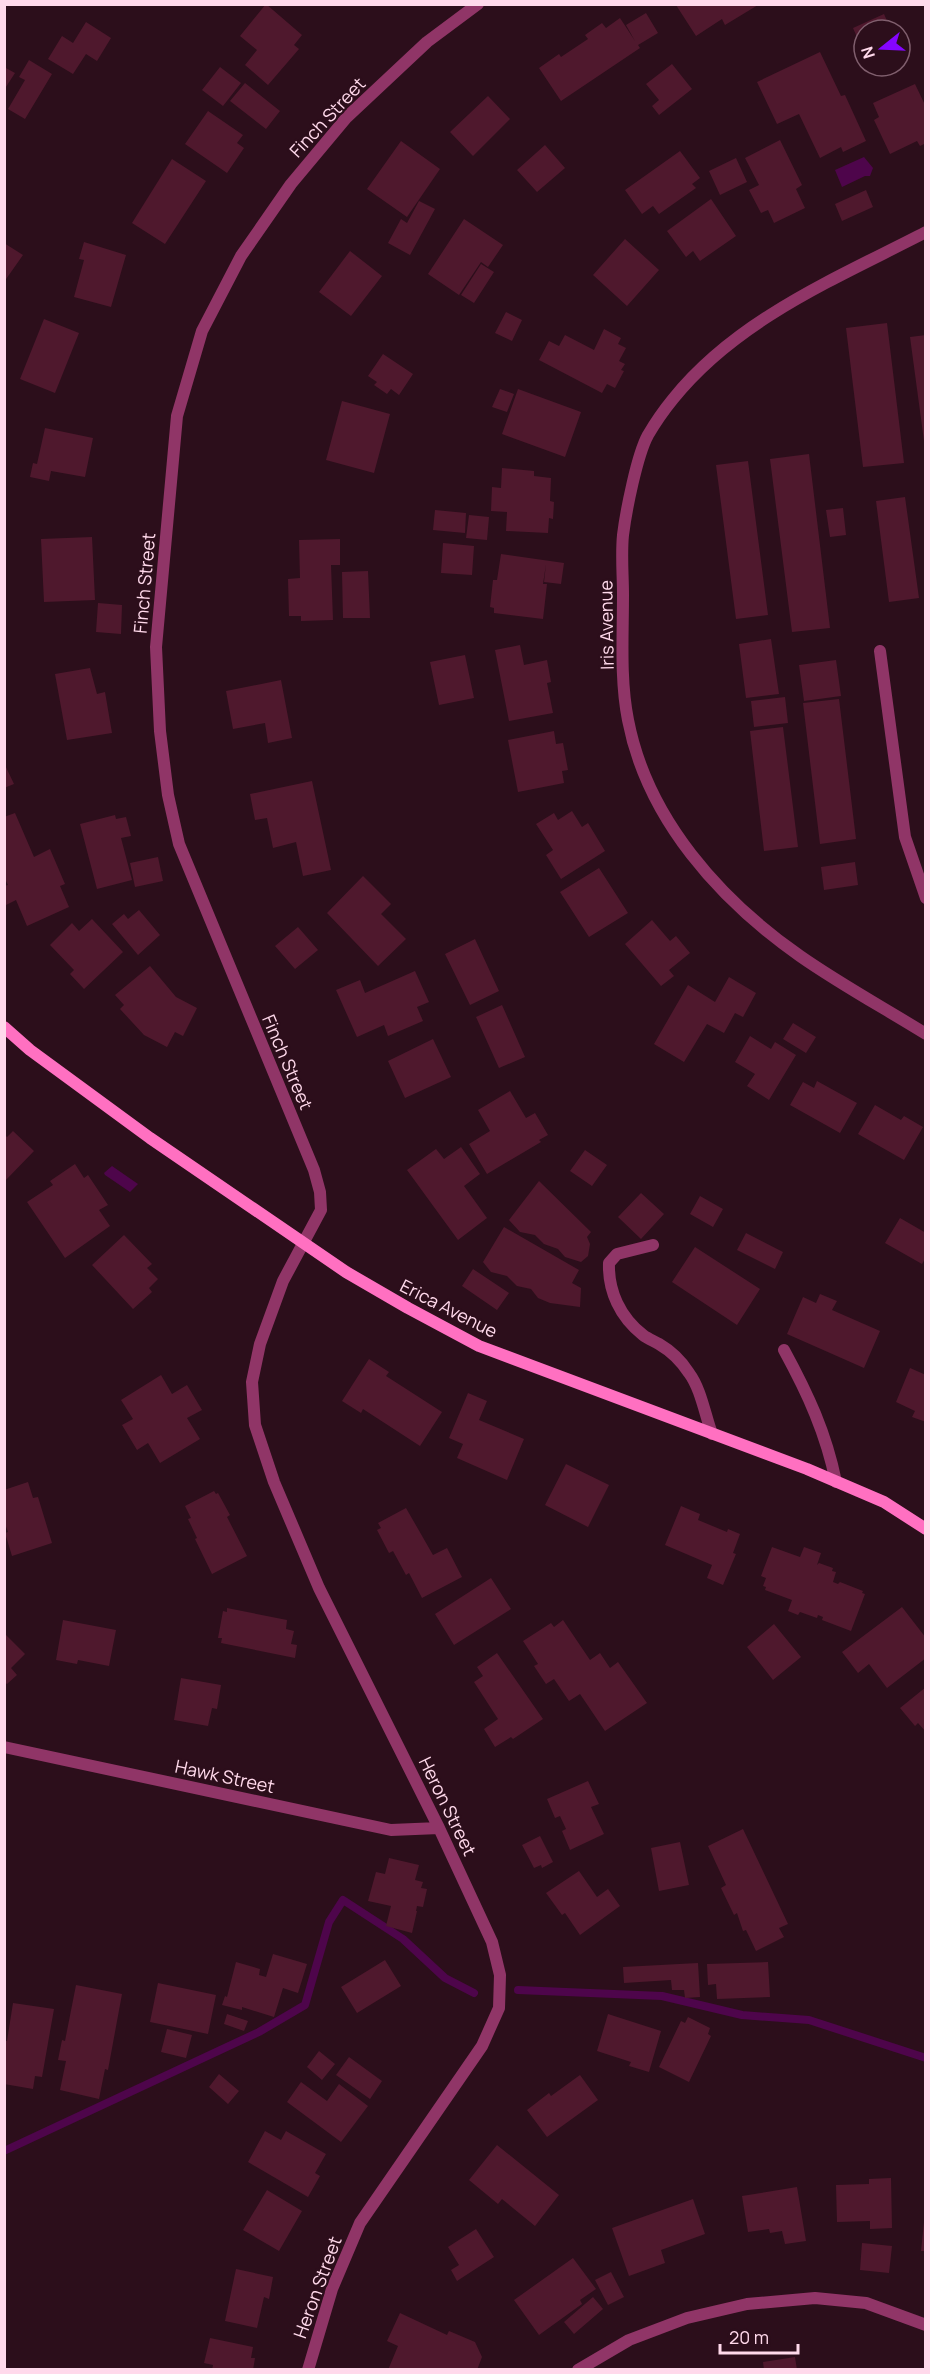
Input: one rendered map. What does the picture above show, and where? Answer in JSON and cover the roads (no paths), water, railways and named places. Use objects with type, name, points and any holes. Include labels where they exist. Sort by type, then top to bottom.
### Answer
[{"type":"street","name":"Finch Street","points":[[304,1242],[321,1210],[320,1192],[314,1170],[179,844],[168,795],[160,731],[156,647],[177,416],[202,331],[241,256],[291,184],[347,117],[427,42],[478,4]]},
{"type":"street","name":"Iris Avenue","points":[[926,232],[802,296],[744,331],[708,361],[673,399],[647,437],[631,491],[623,536],[623,664],[627,718],[641,770],[658,806],[718,887],[762,926],[801,956],[926,1034]]},
{"type":"street","points":[[880,651],[905,837],[926,898]]},
{"type":"street","name":"Erica Avenue","points":[[4,1027],[30,1050],[150,1138],[346,1272],[408,1308],[479,1346],[807,1468],[884,1502],[926,1529]]},
{"type":"street","name":"Heron Street","points":[[304,1242],[284,1281],[260,1344],[252,1382],[255,1425],[274,1482],[319,1588],[440,1828],[492,1942],[500,1976],[499,2008],[482,2046],[360,2223],[332,2289],[308,2370]]},
{"type":"street","points":[[653,1245],[617,1254],[609,1263],[608,1278],[612,1294],[627,1318],[644,1336],[661,1345],[678,1359],[691,1375],[712,1434]]},
{"type":"street","points":[[784,1350],[820,1423],[829,1446],[836,1482]]},
{"type":"street","name":"Hawk Street","points":[[4,1747],[391,1830],[440,1828]]},
{"type":"street","points":[[578,2370],[629,2340],[687,2318],[747,2304],[815,2298],[866,2303],[926,2325]]},
{"type":"waterway","points":[[4,2151],[259,2032],[305,2005],[329,1922],[343,1900],[403,1939],[445,1978],[474,1993]]},
{"type":"waterway","points":[[518,1990],[662,1996],[742,2015],[809,2020],[926,2058]]}]
